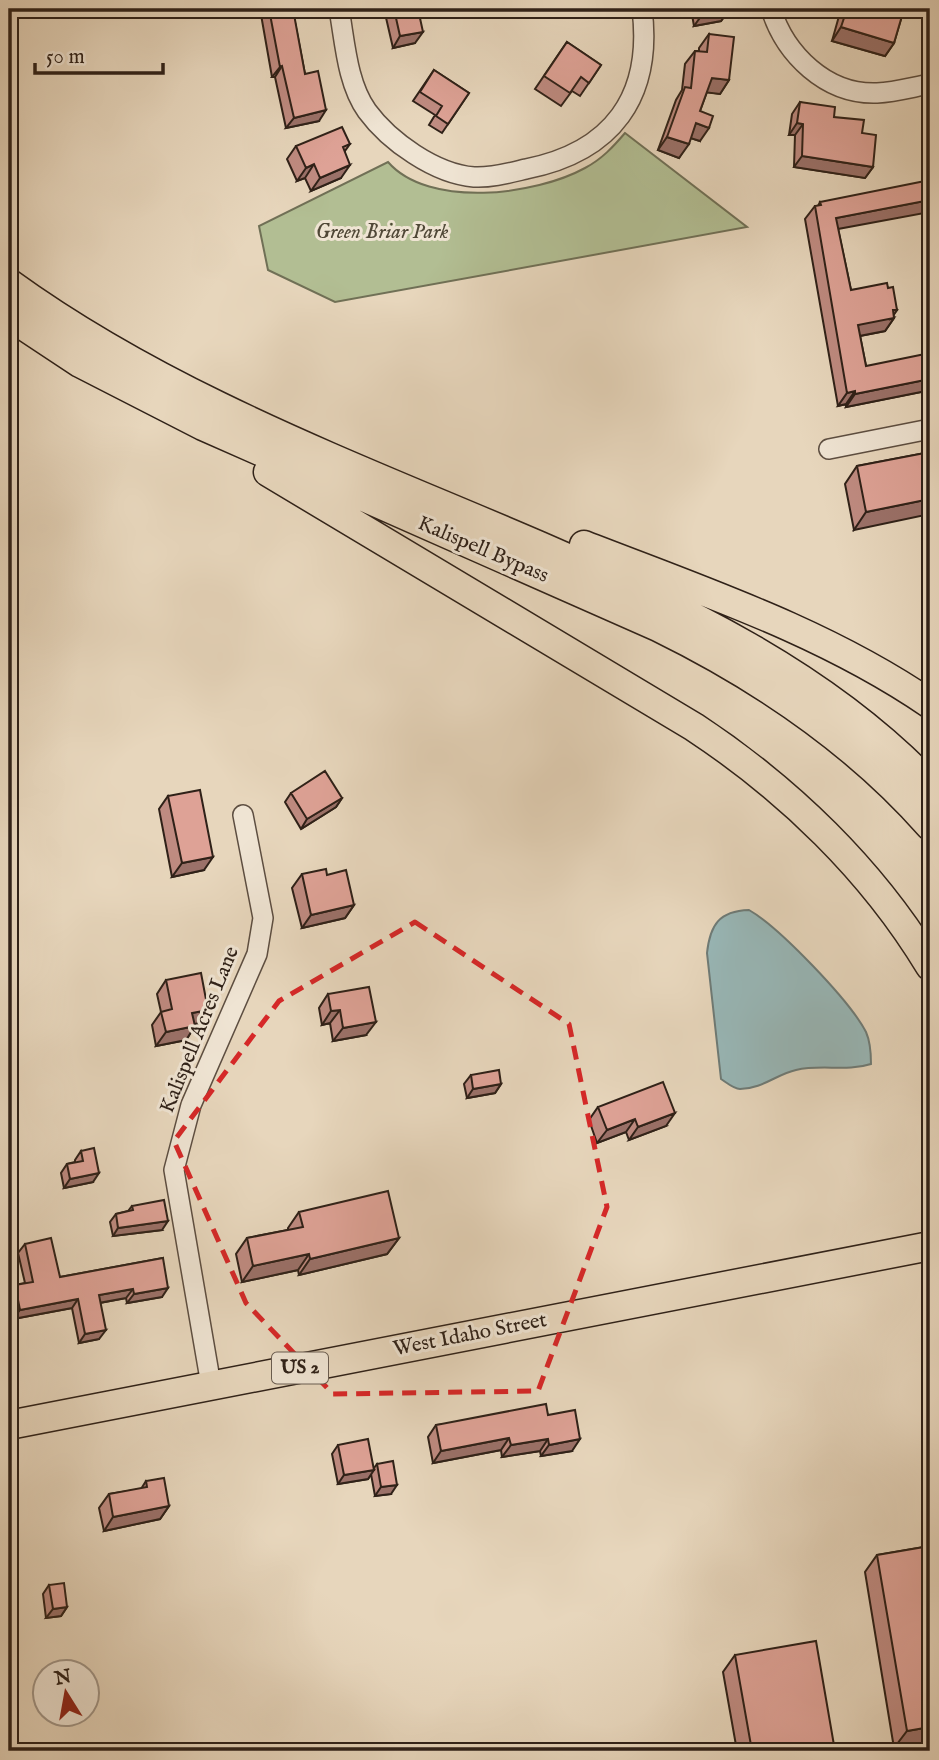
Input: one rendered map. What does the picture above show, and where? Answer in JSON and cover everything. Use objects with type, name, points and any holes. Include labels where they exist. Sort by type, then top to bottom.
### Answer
[{"type":"highway","name":"Kalispell Bypass","points":[[9,283],[98,343],[146,370],[640,589],[719,629],[835,701],[875,733],[930,785]]},
{"type":"highway","name":"Kalispell Bypass","points":[[9,316],[91,369],[203,426],[658,627],[719,659],[773,692],[849,747],[930,826]]},
{"type":"highway","points":[[203,426],[282,481],[683,720],[735,755],[821,828],[880,895],[930,966]]},
{"type":"highway","points":[[398,484],[498,511],[755,612],[851,655],[930,704]]},
{"type":"highway","name":"West Idaho Street","points":[[9,1424],[930,1246]]},
{"type":"street","points":[[339,9],[354,81],[367,110],[402,143],[429,162],[450,172],[473,177],[551,164],[580,152],[606,134],[625,110],[639,79],[645,46],[642,9]]},
{"type":"street","points":[[771,9],[778,30],[790,49],[819,76],[841,88],[876,93],[930,84]]},
{"type":"street","points":[[829,449],[930,429]]},
{"type":"street","name":"Kalispell Acres Lane","points":[[211,1385],[174,1170],[191,1105],[257,954],[263,918],[243,815]]},
{"type":"highlighted area","points":[[415,922],[569,1024],[607,1207],[538,1391],[333,1394],[246,1303],[174,1141],[279,1001]]},
{"type":"green space","name":"Green Briar Park","points":[[625,133],[747,227],[335,302],[268,270],[259,226],[388,162],[406,177],[429,187],[455,192],[512,190],[539,185],[585,168],[597,161]]},
{"type":"water","points":[[749,910],[795,948],[845,1002],[866,1032],[871,1064],[796,1070],[762,1084],[740,1089],[721,1079],[708,943],[718,921],[730,913]]},
{"type":"building","points":[[269,9],[293,9],[305,74],[318,71],[326,110],[294,118],[282,66],[280,67]]},
{"type":"building","points":[[394,9],[418,9],[423,32],[400,36]]},
{"type":"building","points":[[701,9],[730,9],[702,15]]},
{"type":"building","points":[[847,9],[904,9],[894,43],[841,27]]},
{"type":"building","points":[[709,34],[734,37],[729,80],[712,78],[700,111],[713,116],[709,128],[696,123],[689,144],[667,137],[685,87],[691,88],[695,51],[707,52]]},
{"type":"building","points":[[567,42],[601,65],[589,83],[581,77],[570,93],[544,76]]},
{"type":"building","points":[[434,70],[469,93],[448,124],[436,116],[442,106],[420,92]]},
{"type":"building","points":[[800,102],[835,107],[834,117],[864,120],[862,133],[876,135],[873,167],[802,156],[803,124],[797,123]]},
{"type":"building","points":[[342,127],[350,144],[343,147],[350,165],[320,178],[314,164],[306,168],[296,146]]},
{"type":"building","points":[[930,180],[930,200],[836,218],[851,290],[887,283],[888,288],[893,287],[897,310],[893,310],[894,318],[858,325],[866,366],[930,353],[930,379],[855,394],[855,391],[847,393],[815,206],[821,205],[820,202]]},
{"type":"building","points":[[930,452],[930,499],[866,512],[857,466]]},
{"type":"building","points":[[325,771],[342,798],[307,819],[291,793]]},
{"type":"building","points":[[200,790],[213,857],[182,863],[168,796]]},
{"type":"building","points":[[326,869],[327,875],[346,870],[354,905],[311,915],[302,874]]},
{"type":"building","points":[[201,973],[208,1010],[192,1013],[195,1026],[166,1032],[161,1012],[172,1009],[166,980]]},
{"type":"building","points":[[369,987],[376,1022],[343,1028],[340,1010],[331,1011],[328,994]]},
{"type":"building","points":[[499,1070],[501,1084],[473,1089],[471,1075]]},
{"type":"building","points":[[663,1082],[675,1113],[638,1127],[635,1119],[607,1130],[598,1107]]},
{"type":"building","points":[[94,1148],[99,1173],[70,1179],[67,1164],[83,1161],[81,1151]]},
{"type":"building","points":[[388,1191],[399,1238],[310,1259],[309,1254],[253,1266],[247,1238],[303,1227],[299,1212]]},
{"type":"building","points":[[164,1200],[168,1221],[118,1228],[116,1214],[133,1210],[132,1206]]},
{"type":"building","points":[[51,1238],[60,1277],[163,1258],[168,1288],[134,1294],[133,1289],[99,1295],[106,1330],[85,1334],[78,1299],[20,1310],[15,1285],[33,1282],[25,1244]]},
{"type":"building","points":[[546,1404],[548,1415],[575,1410],[580,1439],[549,1445],[548,1439],[511,1445],[509,1438],[441,1451],[436,1425]]},
{"type":"building","points":[[368,1439],[374,1470],[344,1475],[338,1445]]},
{"type":"building","points":[[393,1461],[397,1485],[381,1487],[377,1464]]},
{"type":"building","points":[[164,1478],[169,1506],[113,1517],[109,1494],[147,1487],[146,1481]]},
{"type":"building","points":[[930,1546],[930,1727],[907,1731],[877,1555]]},
{"type":"building","points":[[64,1583],[67,1607],[53,1609],[49,1585]]},
{"type":"building","points":[[816,1641],[835,1751],[752,1751],[735,1655]]}]
